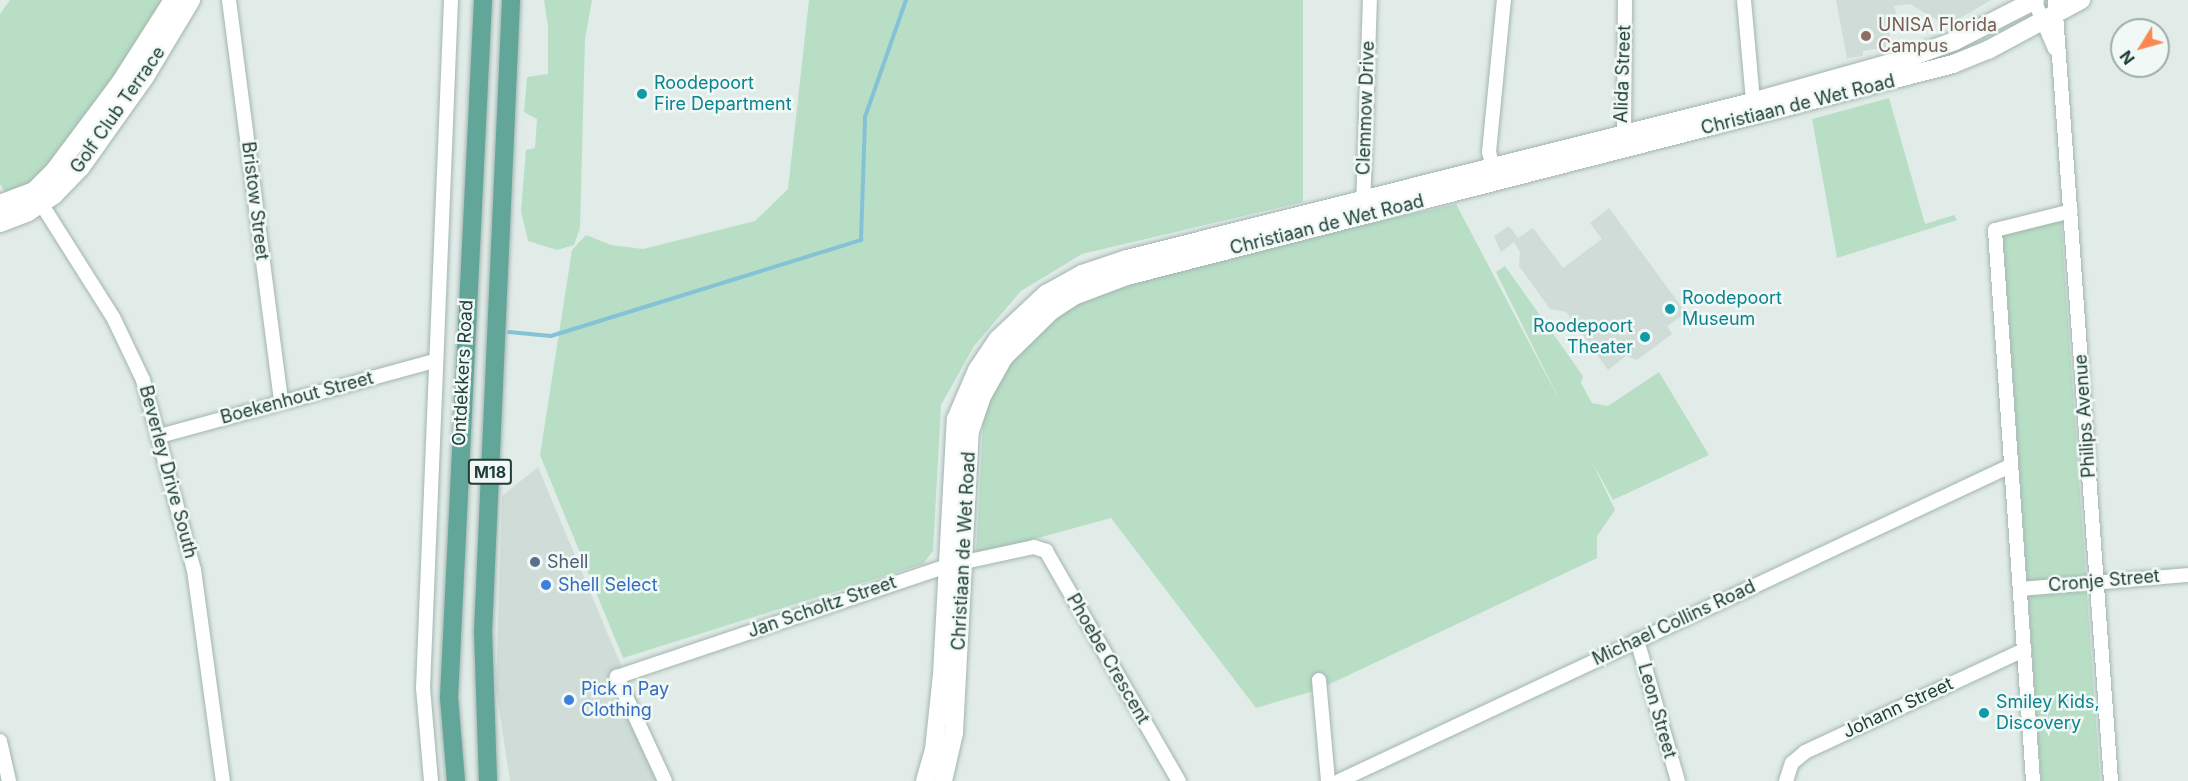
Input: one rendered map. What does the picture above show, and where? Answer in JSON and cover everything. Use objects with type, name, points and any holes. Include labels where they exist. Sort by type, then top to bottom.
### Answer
[{"type":"main road","name":"Golf Club Terrace","points":[[0,204],[37,197],[83,136],[173,0]]},
{"type":"main road","name":"Golf Club Terrace","points":[[0,223],[81,167],[145,77],[191,0]]},
{"type":"main road","name":"Ontdekkers Road","points":[[455,778],[449,698],[483,0]]},
{"type":"main road","name":"Ontdekkers Road","points":[[488,781],[483,632],[511,0]]},
{"type":"main road","name":"Christiaan de Wet Road","points":[[1754,109],[1939,47],[2034,0]]},
{"type":"main road","name":"Christiaan de Wet Road","points":[[942,781],[954,733],[956,419],[977,370],[1021,315],[1046,294],[1100,267],[1363,208],[1623,140],[1953,64],[2051,12],[2081,0]]},
{"type":"main road","name":"Christiaan de Wet Road","points":[[925,781],[934,750],[954,565]]},
{"type":"street","name":"Bristow Street","points":[[229,0],[281,402]]},
{"type":"street","name":"Ontdekkers Road","points":[[431,781],[423,688],[450,0]]},
{"type":"street","name":"Clemmow Drive","points":[[1363,208],[1370,0]]},
{"type":"street","points":[[1494,173],[1490,136],[1504,0]]},
{"type":"street","name":"Alida Street","points":[[1623,140],[1625,0]]},
{"type":"street","points":[[1744,0],[1754,109]]},
{"type":"street","name":"Philips Avenue","points":[[2034,0],[2051,12],[2056,51],[2071,211],[2111,781]]},
{"type":"street","name":"Beverley Drive South","points":[[37,197],[131,349],[160,436],[194,570],[223,781]]},
{"type":"street","points":[[2033,781],[1995,230],[2071,211]]},
{"type":"street","name":"Boekenhout Street","points":[[160,436],[435,361]]},
{"type":"street","name":"Michael Collins Road","points":[[1339,781],[2010,466]]},
{"type":"street","name":"Jan Scholtz Street","points":[[665,781],[617,677],[954,565],[1030,547]]},
{"type":"street","name":"Phoebe Crescent","points":[[1030,547],[1046,551],[1179,781]]},
{"type":"street","name":"Cronje Street","points":[[2021,589],[2097,580],[2188,575]]},
{"type":"street","name":"Leon Street","points":[[1637,640],[1678,781]]},
{"type":"street","name":"Johann Street","points":[[1786,781],[1792,763],[1805,752],[2024,650]]},
{"type":"street","points":[[1319,680],[1328,781]]},
{"type":"street","points":[[0,741],[9,781]]},
{"type":"shaded area","name":"UNISA Florida Campus","points":[[1836,0],[1991,0],[1947,26],[1910,4],[1894,6],[1897,17],[1886,19],[1892,46],[1863,51],[1863,56],[1847,58]]},
{"type":"shaded area","points":[[1609,208],[1686,313],[1667,326],[1672,334],[1637,360],[1626,356],[1608,370],[1566,312],[1550,309],[1519,266],[1520,252],[1514,242],[1501,252],[1494,236],[1509,226],[1518,238],[1533,228],[1563,268],[1602,239],[1590,223]]},
{"type":"shaded area","points":[[538,467],[611,642],[673,781],[510,781],[496,689],[502,496]]},
{"type":"green space","points":[[10,0],[173,0],[83,136],[11,201],[0,184],[0,14]]},
{"type":"green space","points":[[544,0],[592,0],[585,39],[580,228],[574,245],[557,250],[528,241],[521,211],[526,150],[535,148],[537,119],[524,112],[527,77],[548,74],[548,27]]},
{"type":"green space","points":[[809,0],[1303,0],[1303,202],[1082,254],[1021,291],[974,346],[941,405],[933,551],[923,564],[623,658],[540,455],[572,250],[586,235],[611,245],[643,249],[755,221],[788,189]]},
{"type":"green space","points":[[1889,98],[1925,224],[1954,215],[1957,220],[1837,258],[1812,119]]},
{"type":"green space","points":[[1456,204],[1561,403],[1496,272],[1505,266],[1583,376],[1581,383],[1592,403],[1608,406],[1659,372],[1709,455],[1613,500],[1592,462],[1615,510],[1597,536],[1597,558],[1317,690],[1256,708],[1111,518],[976,555],[983,423],[996,382],[1019,346],[1060,311],[1132,277]]},
{"type":"green space","points":[[2061,221],[2100,781],[2041,781],[2002,225]]},
{"type":"waterway","points":[[509,332],[551,336],[861,240],[865,117],[906,0]]},
{"type":"place","name":"UNISA Florida Campus","points":[[1866,36]]},
{"type":"place","name":"Roodepoort Fire Department","points":[[642,94]]},
{"type":"place","name":"Roodepoort Museum","points":[[1670,309]]},
{"type":"place","name":"Roodepoort Theater","points":[[1645,337]]},
{"type":"place","name":"Shell","points":[[535,562]]},
{"type":"place","name":"Shell Select","points":[[546,585]]},
{"type":"place","name":"Pick n Pay Clothing","points":[[569,700]]},
{"type":"place","name":"Smiley Kids, Discovery","points":[[1984,713]]}]
